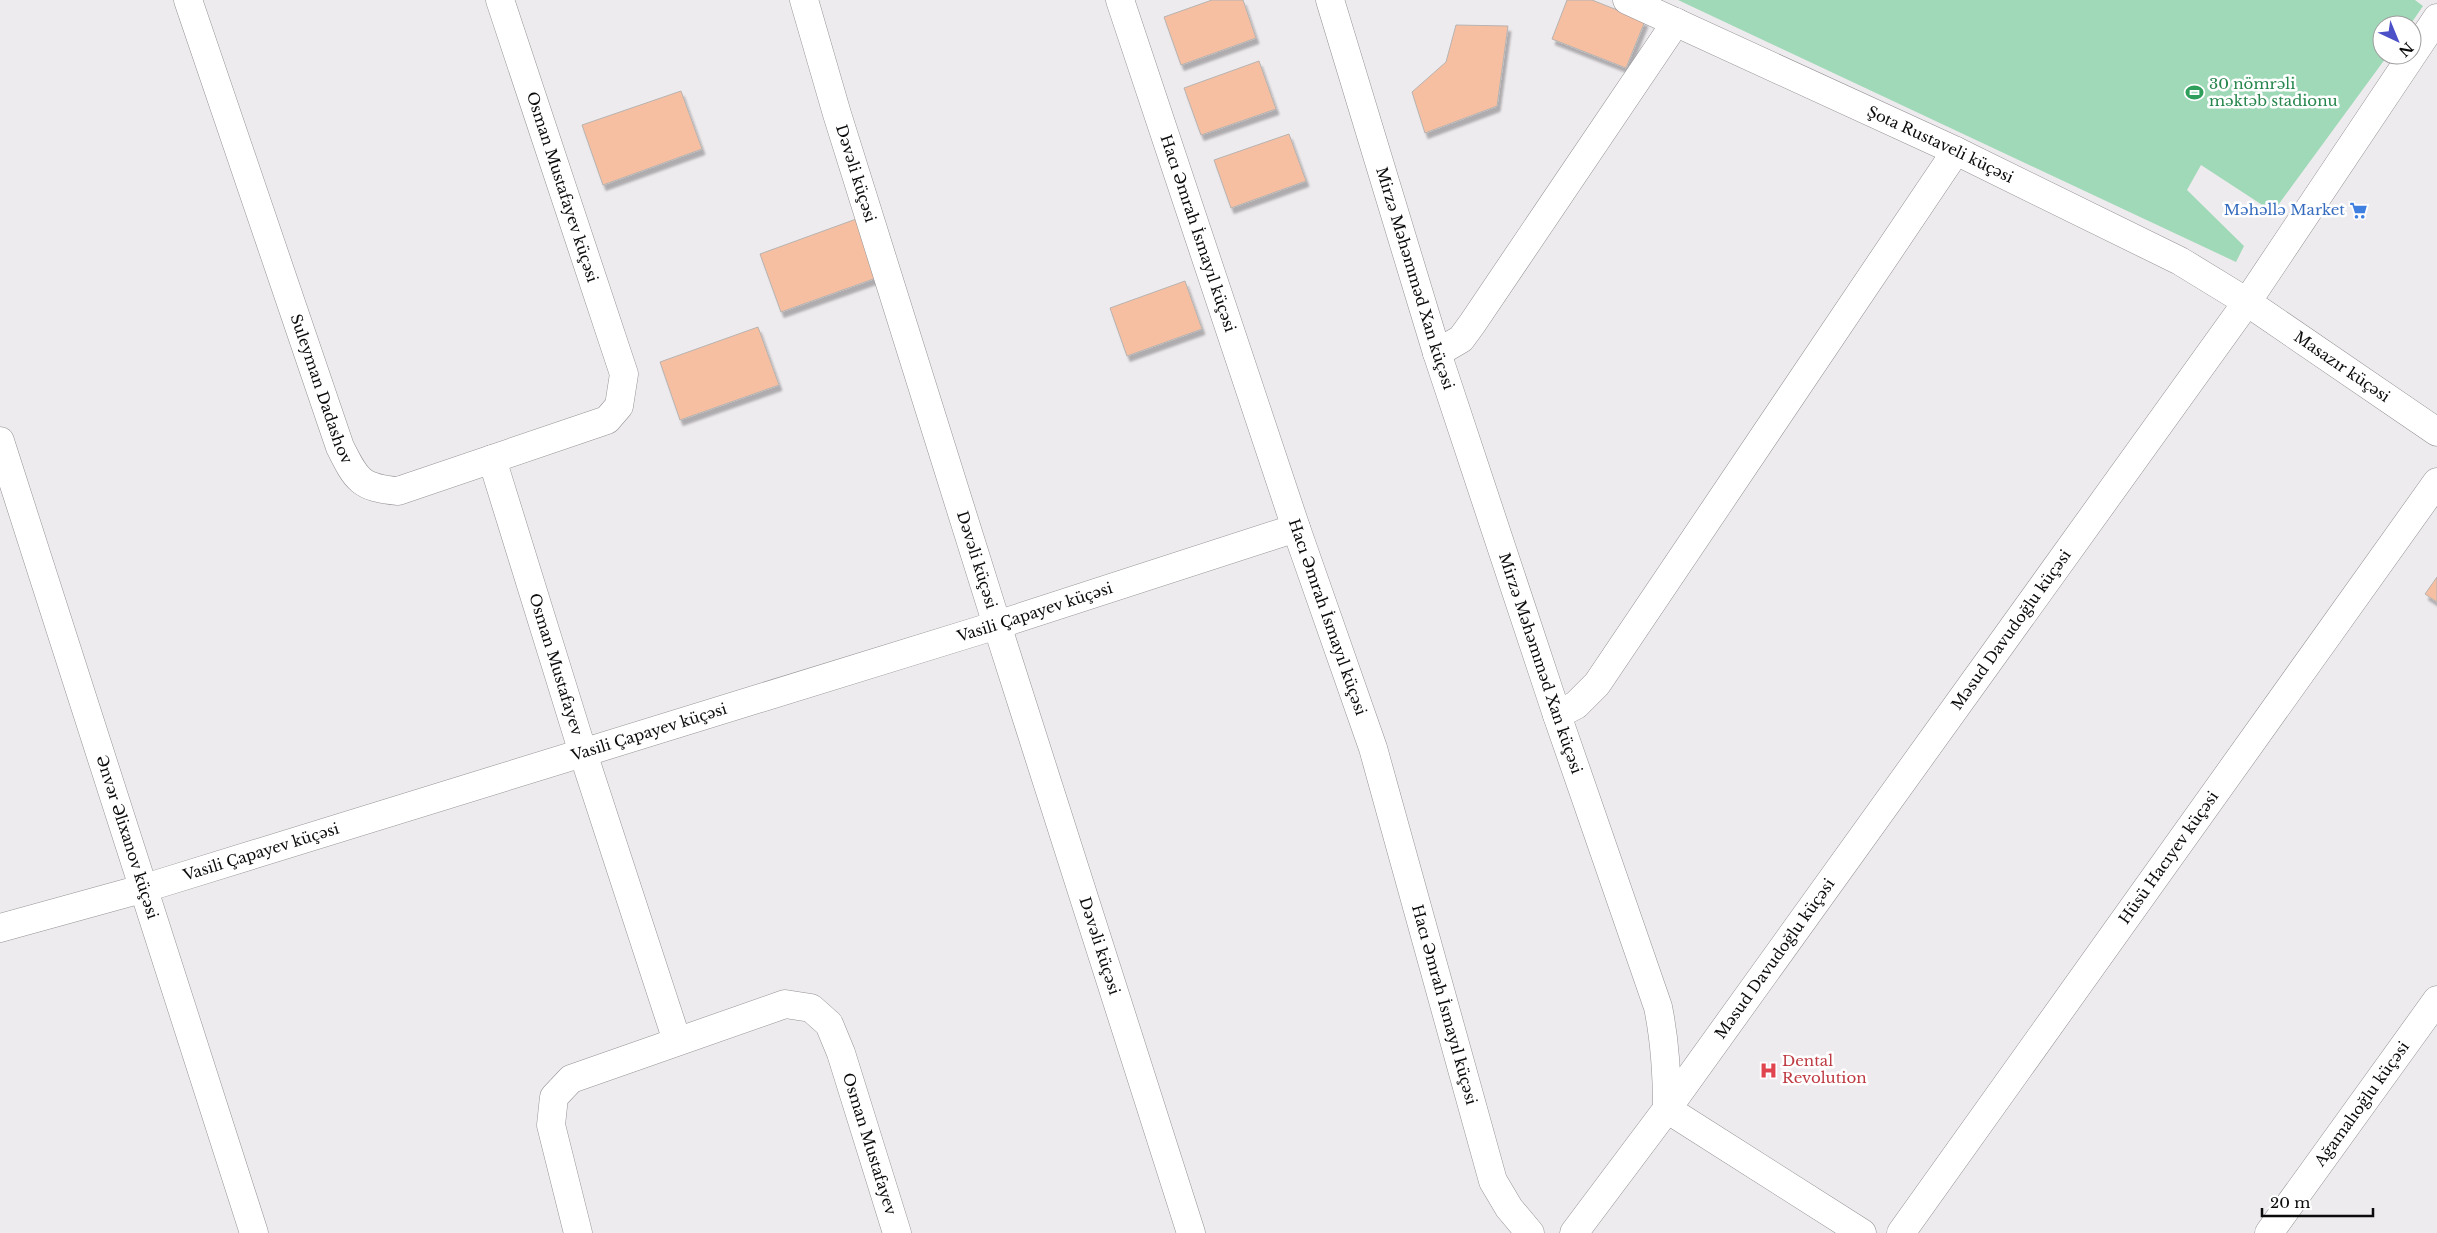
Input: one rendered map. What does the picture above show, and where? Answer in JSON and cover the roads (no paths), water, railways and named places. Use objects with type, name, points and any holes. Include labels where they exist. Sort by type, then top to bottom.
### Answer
[{"type":"street","name":"Suleyman Dadashov","points":[[188,0],[340,447],[355,476],[376,489],[398,491],[607,420],[619,406],[624,374]]},
{"type":"street","name":"Osman Mustafayev küçəsi","points":[[500,0],[624,374]]},
{"type":"street","name":"Dəvəli küçəsi","points":[[804,0],[837,114],[997,625],[1191,1233]]},
{"type":"street","name":"Hacı Əmrah İsmayıl küçəsi","points":[[1120,0],[1296,528],[1373,748],[1493,1181],[1509,1208],[1530,1233]]},
{"type":"street","name":"Mirzə Məhəmməd Xan küçəsi","points":[[1330,0],[1437,353],[1557,715],[1658,1006],[1666,1058],[1667,1109]]},
{"type":"street","name":"Şota Rustaveli küçəsi","points":[[1627,0],[1956,151],[2180,261],[2247,302]]},
{"type":"street","name":"Məsud Davudoğlu küçəsi","points":[[1574,1233],[1667,1109],[2247,302],[2437,18]]},
{"type":"street","points":[[1437,353],[1460,339],[1472,324],[1676,22]]},
{"type":"street","points":[[1557,715],[1576,705],[1597,684],[1956,151]]},
{"type":"street","name":"Masazır küçəsi","points":[[2247,302],[2437,432]]},
{"type":"street","name":"Ənvər Əlixanov küçəsi","points":[[0,441],[145,888],[254,1233]]},
{"type":"street","name":"Osman Mustafayev","points":[[492,459],[583,752],[677,1041]]},
{"type":"street","name":"Hüsü Hacıyev küçəsi","points":[[1901,1233],[2437,482]]},
{"type":"street","name":"Vasili Çapayev küçəsi","points":[[0,928],[145,888],[997,625],[1296,528]]},
{"type":"street","name":"Ağamalıoğlu küçəsi","points":[[2269,1233],[2437,1000]]},
{"type":"street","name":"Osman Mustafayev","points":[[578,1233],[551,1125],[554,1097],[571,1079],[785,1004],[811,1008],[829,1024],[842,1053],[897,1233]]},
{"type":"street","points":[[1667,1109],[1862,1233]]},
{"type":"place","name":"30 nömrəli məktəb stadionu","points":[[2195,93]]},
{"type":"place","name":"Məhəllə Market","points":[[2359,210]]},
{"type":"place","name":"Dental Revolution","points":[[1768,1070]]}]
